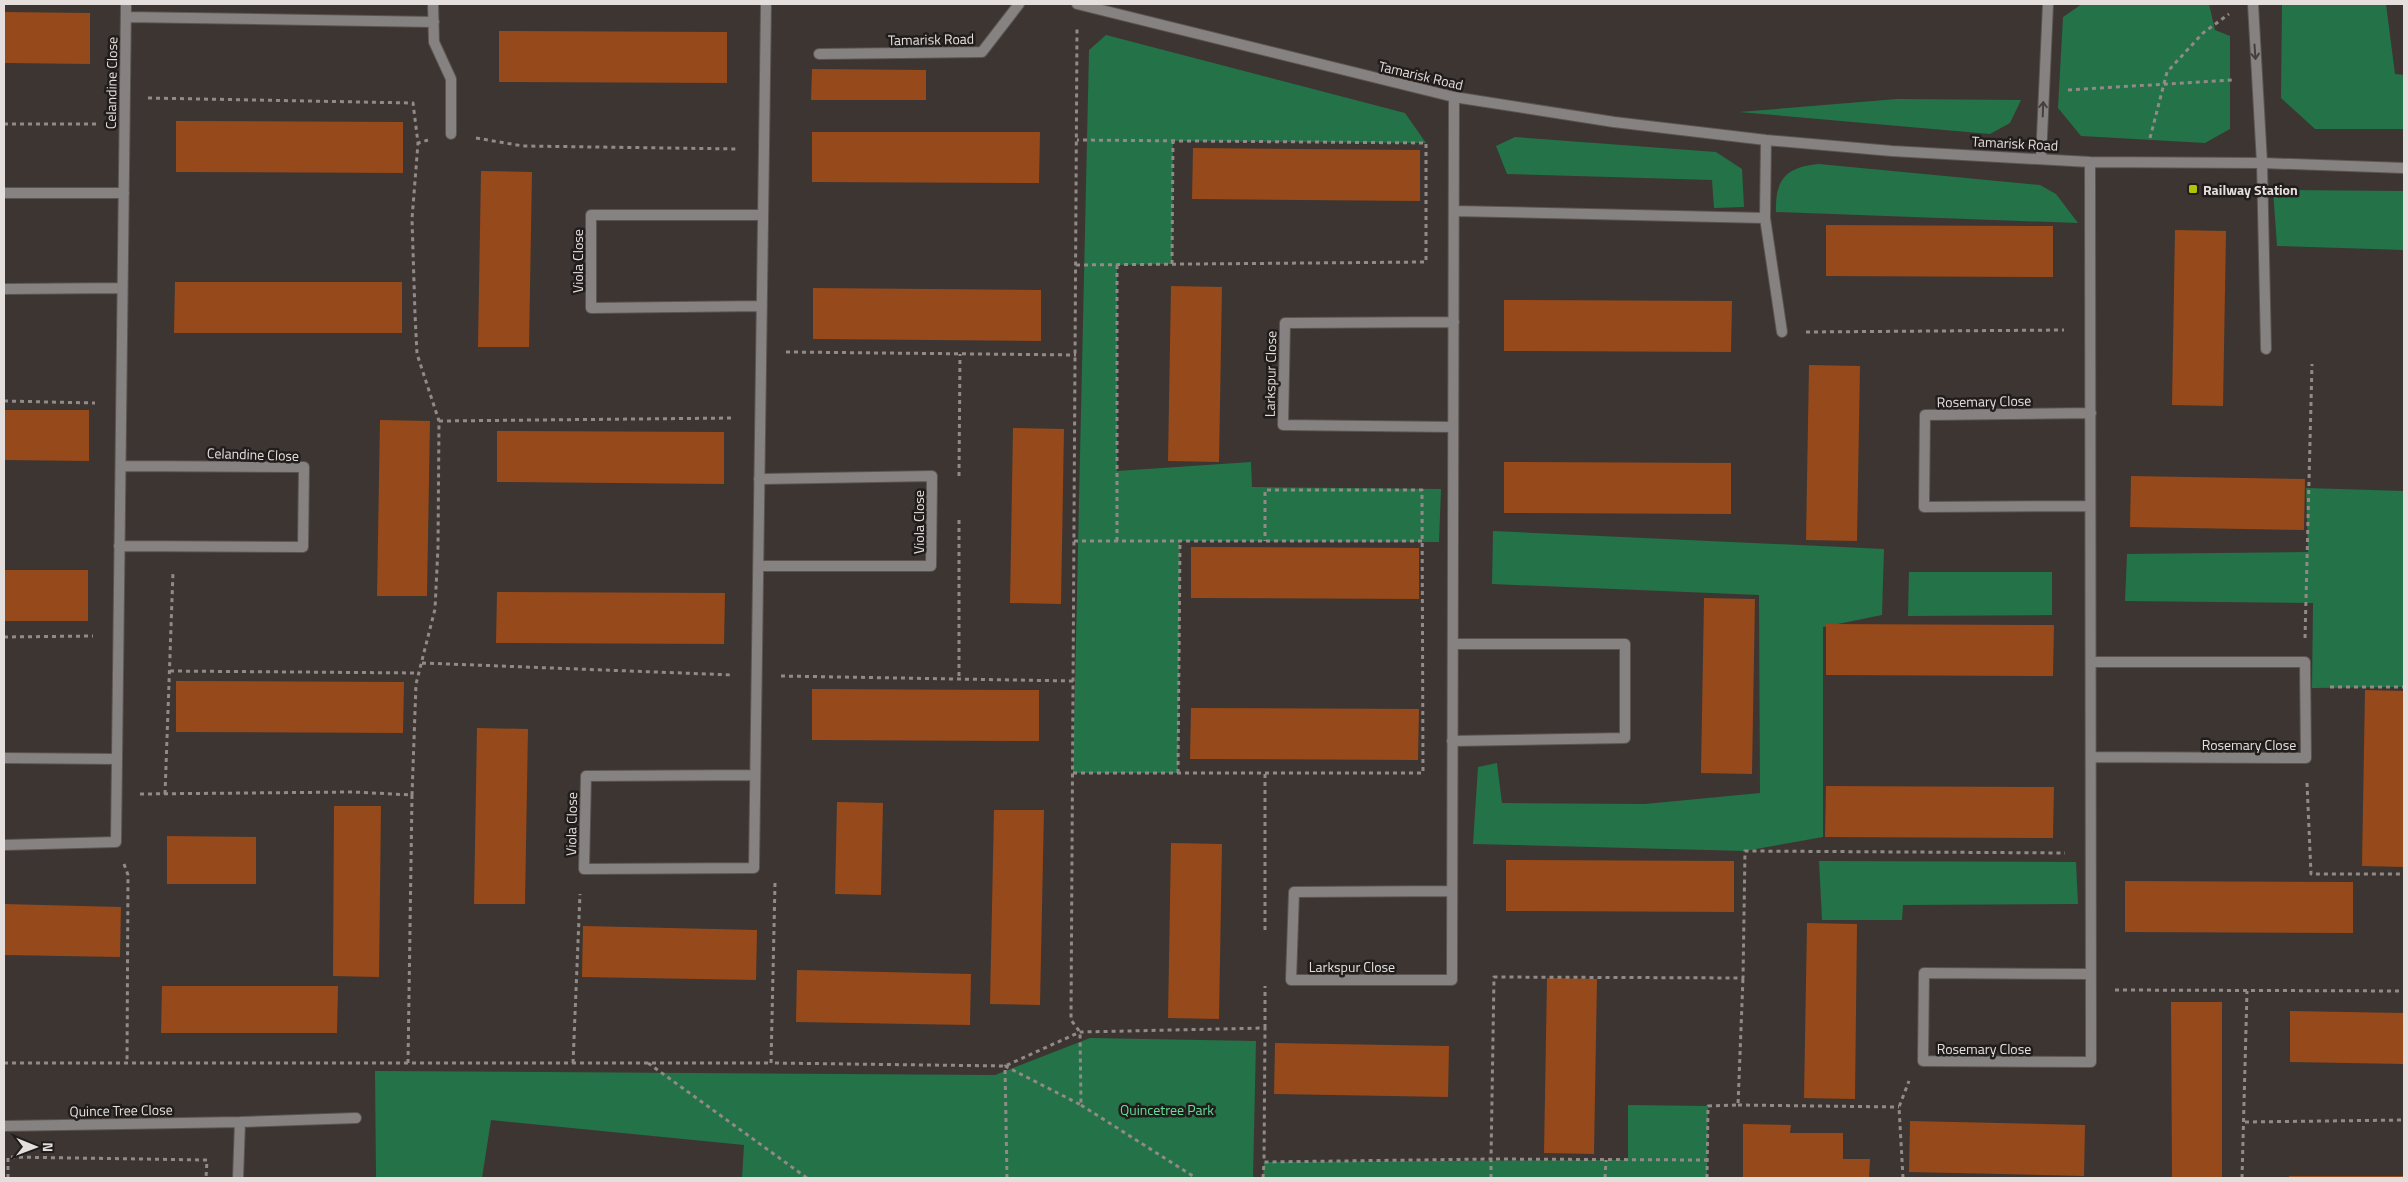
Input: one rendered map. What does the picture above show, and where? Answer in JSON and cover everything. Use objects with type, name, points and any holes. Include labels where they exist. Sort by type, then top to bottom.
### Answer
[{"type":"street","name":"Celandine Close","points":[[116,842],[126,4]]},
{"type":"street","points":[[433,4],[434,42],[451,79],[451,134]]},
{"type":"street","name":"Viola Close","points":[[755,775],[586,776],[584,869],[754,868],[766,4]]},
{"type":"street","name":"Tamarisk Road","points":[[819,54],[982,52],[1019,4]]},
{"type":"street","name":"Tamarisk Road","points":[[1077,4],[1454,97],[1614,122],[1766,140],[1892,151],[2090,162],[2262,163],[2404,168]]},
{"type":"street","points":[[2041,158],[2048,4]]},
{"type":"street","points":[[2253,4],[2262,163],[2266,349]]},
{"type":"street","points":[[126,17],[434,22]]},
{"type":"street","name":"Larkspur Close","points":[[1452,891],[1294,892],[1291,980],[1452,980],[1454,97]]},
{"type":"street","points":[[1766,140],[1765,218],[1782,332]]},
{"type":"street","name":"Rosemary Close","points":[[2090,162],[2091,413],[2090,506],[2091,662],[2091,757],[2091,974],[2091,1062],[1924,1061],[1924,973],[2091,974]]},
{"type":"street","points":[[4,194],[124,193]]},
{"type":"street","points":[[1454,211],[1765,218]]},
{"type":"street","name":"Viola Close","points":[[762,306],[591,308],[591,215],[763,215]]},
{"type":"street","points":[[4,289],[122,288]]},
{"type":"street","name":"Larkspur Close","points":[[1453,427],[1283,425],[1285,323],[1454,322]]},
{"type":"street","name":"Rosemary Close","points":[[2090,506],[1924,506],[1925,415],[2091,413]]},
{"type":"street","name":"Celandine Close","points":[[119,546],[303,547],[304,467],[121,466]]},
{"type":"street","name":"Viola Close","points":[[758,566],[932,566],[932,476],[759,479]]},
{"type":"street","points":[[1452,741],[1625,738],[1625,644],[1453,644]]},
{"type":"street","points":[[2091,662],[2305,662]]},
{"type":"street","name":"Rosemary Close","points":[[2091,757],[2306,758],[2305,662]]},
{"type":"street","points":[[4,758],[117,759]]},
{"type":"street","points":[[4,845],[116,842]]},
{"type":"street","name":"Quince Tree Close","points":[[4,1126],[356,1118]]},
{"type":"street","points":[[238,1178],[240,1122]]},
{"type":"path","points":[[1077,4],[1071,1020],[1080,1032],[1081,1105]]},
{"type":"path","points":[[2147,162],[2150,140],[2168,72],[2203,32],[2230,13]]},
{"type":"path","points":[[2044,91],[2257,79]]},
{"type":"path","points":[[125,98],[413,103],[418,143],[412,219],[417,354],[439,420],[438,547],[435,609],[416,684],[412,795],[408,1063]]},
{"type":"path","points":[[4,124],[125,124]]},
{"type":"path","points":[[418,143],[451,134],[523,146],[764,149]]},
{"type":"path","points":[[1076,265],[1426,262],[1426,143],[1077,140]]},
{"type":"path","points":[[1172,264],[1173,141]]},
{"type":"path","points":[[1117,265],[1117,541]]},
{"type":"path","points":[[1782,332],[2090,330]]},
{"type":"path","points":[[761,352],[1076,355]]},
{"type":"path","points":[[959,482],[960,354]]},
{"type":"path","points":[[2305,662],[2312,364]]},
{"type":"path","points":[[4,401],[121,404]]},
{"type":"path","points":[[439,420],[760,418]]},
{"type":"path","points":[[1073,773],[1423,773],[1422,490],[1265,490],[1265,541]]},
{"type":"path","points":[[959,511],[959,679]]},
{"type":"path","points":[[1074,541],[1422,541]]},
{"type":"path","points":[[1178,773],[1180,541]]},
{"type":"path","points":[[165,794],[174,546]]},
{"type":"path","points":[[4,637],[118,636]]},
{"type":"path","points":[[422,663],[757,676],[1073,680]]},
{"type":"path","points":[[170,672],[419,674]]},
{"type":"path","points":[[2321,688],[2404,687]]},
{"type":"path","points":[[2306,758],[2311,874],[2404,874]]},
{"type":"path","points":[[1265,773],[1265,940]]},
{"type":"path","points":[[117,794],[353,792],[412,795]]},
{"type":"path","points":[[116,842],[128,875],[127,1063]]},
{"type":"path","points":[[1738,1105],[1745,851],[2064,853]]},
{"type":"path","points":[[572,1063],[581,879],[584,869]]},
{"type":"path","points":[[771,1063],[775,881]]},
{"type":"path","points":[[1490,1178],[1494,977],[1743,978]]},
{"type":"path","points":[[1263,1178],[1265,979]]},
{"type":"path","points":[[2091,990],[2404,991]]},
{"type":"path","points":[[2242,1178],[2245,1122],[2247,991]]},
{"type":"path","points":[[4,1063],[646,1062],[1005,1066],[1080,1032],[1265,1028]]},
{"type":"path","points":[[1903,1178],[1899,1107],[1923,1042]]},
{"type":"path","points":[[646,1062],[807,1178]]},
{"type":"path","points":[[1005,1066],[1081,1105],[1196,1178]]},
{"type":"path","points":[[1005,1066],[1007,1178]]},
{"type":"path","points":[[1707,1178],[1708,1106],[1899,1107]]},
{"type":"path","points":[[2245,1122],[2404,1120]]},
{"type":"path","points":[[8,1178],[8,1157],[207,1160],[206,1178]]},
{"type":"path","points":[[1264,1162],[1491,1159],[1707,1160]]},
{"type":"path","points":[[1605,1178],[1606,1160]]},
{"type":"green space","points":[[2082,4],[2209,4],[2215,30],[2230,36],[2230,129],[2205,143],[2081,136],[2058,108],[2063,17]]},
{"type":"green space","points":[[2282,4],[2386,4],[2395,74],[2404,75],[2404,129],[2315,129],[2281,98]]},
{"type":"green space","points":[[1106,35],[1405,113],[1426,143],[1173,141],[1172,264],[1117,265],[1117,471],[1251,462],[1252,487],[1441,489],[1439,542],[1180,541],[1178,773],[1073,773],[1089,50]]},
{"type":"green space","points":[[1897,99],[2021,100],[2010,123],[1990,134],[1739,112]]},
{"type":"green space","points":[[1515,137],[1716,152],[1742,169],[1744,207],[1714,208],[1712,180],[1507,174],[1496,146]]},
{"type":"green space","points":[[1819,164],[2040,185],[2056,194],[2078,223],[1776,212],[1778,191],[1785,176],[1799,168]]},
{"type":"green space","points":[[2273,190],[2404,191],[2404,250],[2277,246]]},
{"type":"green space","points":[[2306,488],[2404,491],[2404,687],[2312,688],[2313,603],[2125,601],[2127,554],[2308,552]]},
{"type":"green space","points":[[1493,531],[1884,549],[1882,615],[1823,627],[1823,837],[1745,851],[1473,844],[1478,767],[1497,763],[1502,803],[1645,804],[1760,793],[1759,595],[1492,584]]},
{"type":"green space","points":[[1909,572],[2052,572],[2052,615],[1908,616]]},
{"type":"green space","points":[[1819,861],[2076,862],[2078,904],[1903,905],[1902,920],[1822,920]]},
{"type":"green space","name":"Quincetree Park","points":[[1090,1038],[1256,1041],[1253,1178],[742,1178],[744,1145],[491,1120],[482,1178],[376,1178],[375,1071],[995,1075]]},
{"type":"green space","points":[[1628,1105],[1708,1106],[1707,1178],[1263,1178],[1264,1162],[1628,1160]]},
{"type":"building","points":[[4,12],[90,13],[90,64],[4,63]]},
{"type":"building","points":[[499,31],[727,32],[727,83],[499,82]]},
{"type":"building","points":[[812,69],[926,70],[926,100],[811,100]]},
{"type":"building","points":[[176,121],[403,122],[403,173],[176,172]]},
{"type":"building","points":[[812,132],[1040,132],[1039,183],[812,182]]},
{"type":"building","points":[[1193,148],[1420,150],[1420,201],[1192,199]]},
{"type":"building","points":[[481,171],[532,172],[529,347],[478,347]]},
{"type":"building","points":[[1826,225],[2053,226],[2053,277],[1826,276]]},
{"type":"building","points":[[2175,230],[2226,231],[2223,406],[2172,405]]},
{"type":"building","points":[[175,282],[402,282],[402,333],[174,333]]},
{"type":"building","points":[[1171,286],[1222,287],[1219,462],[1168,461]]},
{"type":"building","points":[[813,288],[1041,290],[1041,341],[813,339]]},
{"type":"building","points":[[1504,300],[1732,301],[1731,352],[1504,351]]},
{"type":"building","points":[[1809,365],[1860,366],[1857,541],[1806,540]]},
{"type":"building","points":[[4,410],[89,410],[89,461],[4,460]]},
{"type":"building","points":[[380,420],[430,421],[427,596],[377,596]]},
{"type":"building","points":[[1013,428],[1064,429],[1061,604],[1010,603]]},
{"type":"building","points":[[497,431],[724,432],[724,484],[497,482]]},
{"type":"building","points":[[1504,462],[1731,463],[1731,514],[1504,513]]},
{"type":"building","points":[[2131,476],[2305,479],[2304,530],[2130,527]]},
{"type":"building","points":[[1191,547],[1419,548],[1419,599],[1191,598]]},
{"type":"building","points":[[4,570],[88,570],[88,621],[4,621]]},
{"type":"building","points":[[497,592],[725,593],[724,644],[496,643]]},
{"type":"building","points":[[1704,598],[1755,599],[1752,774],[1701,773]]},
{"type":"building","points":[[1826,624],[2054,625],[2053,676],[1826,675]]},
{"type":"building","points":[[176,681],[404,682],[403,733],[176,732]]},
{"type":"building","points":[[812,689],[1039,690],[1039,741],[812,740]]},
{"type":"building","points":[[2365,690],[2404,691],[2404,867],[2362,866]]},
{"type":"building","points":[[1191,708],[1419,709],[1418,760],[1190,759]]},
{"type":"building","points":[[477,728],[528,729],[525,904],[474,904]]},
{"type":"building","points":[[1826,786],[2054,787],[2053,838],[1825,837]]},
{"type":"building","points":[[837,802],[883,803],[881,895],[835,894]]},
{"type":"building","points":[[334,806],[381,806],[379,977],[333,976]]},
{"type":"building","points":[[994,810],[1044,810],[1040,1005],[990,1004]]},
{"type":"building","points":[[167,836],[256,837],[256,884],[167,884]]},
{"type":"building","points":[[1171,843],[1222,844],[1219,1019],[1168,1018]]},
{"type":"building","points":[[1506,860],[1734,861],[1734,912],[1506,911]]},
{"type":"building","points":[[2125,881],[2353,882],[2353,933],[2125,932]]},
{"type":"building","points":[[4,904],[121,907],[120,957],[4,955]]},
{"type":"building","points":[[1807,923],[1857,924],[1855,1099],[1804,1098]]},
{"type":"building","points":[[583,926],[757,930],[756,980],[582,977]]},
{"type":"building","points":[[797,970],[971,974],[970,1025],[796,1022]]},
{"type":"building","points":[[1547,978],[1597,979],[1594,1154],[1544,1153]]},
{"type":"building","points":[[162,986],[338,986],[337,1033],[161,1033]]},
{"type":"building","points":[[2171,1002],[2222,1002],[2222,1178],[2172,1178]]},
{"type":"building","points":[[2290,1011],[2404,1013],[2404,1064],[2290,1062]]},
{"type":"building","points":[[1275,1043],[1449,1046],[1448,1097],[1274,1094]]},
{"type":"building","points":[[1910,1121],[2085,1125],[2084,1176],[1909,1172]]},
{"type":"building","points":[[1743,1124],[1791,1125],[1790,1133],[1843,1133],[1843,1159],[1870,1159],[1869,1178],[1743,1178]]},
{"type":"building","points":[[2289,1176],[2404,1176],[2404,1178],[2289,1178]]},
{"type":"place","name":"Railway Station","points":[[2193,189]]}]
